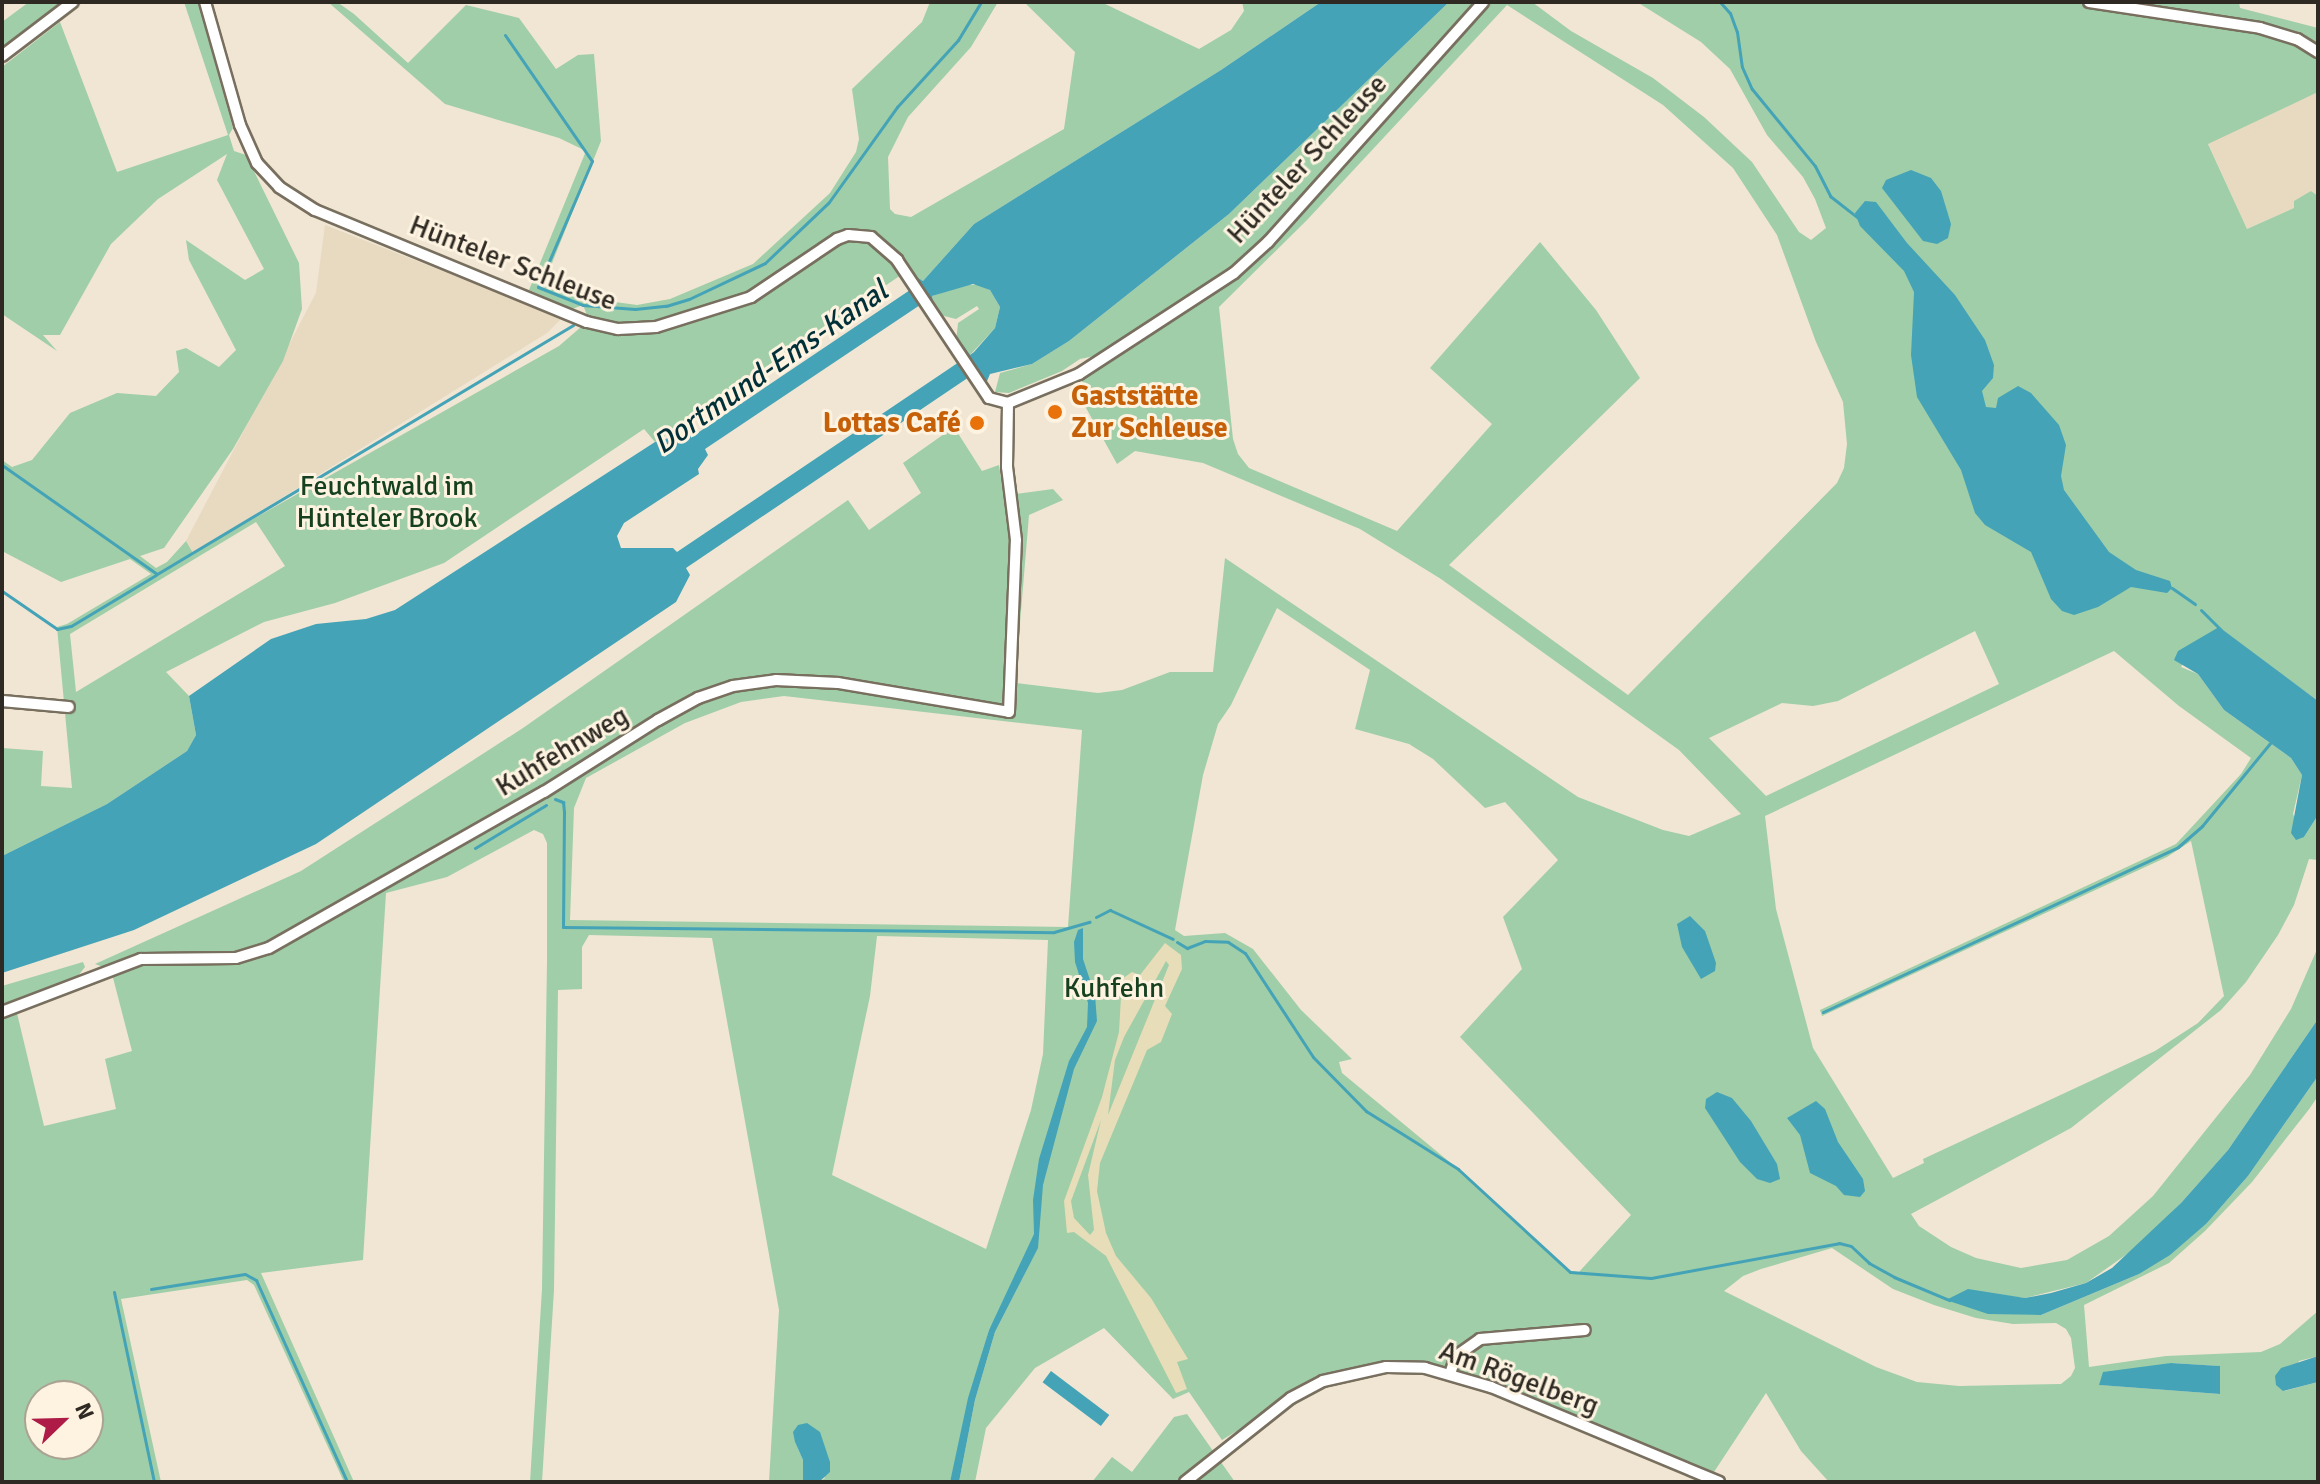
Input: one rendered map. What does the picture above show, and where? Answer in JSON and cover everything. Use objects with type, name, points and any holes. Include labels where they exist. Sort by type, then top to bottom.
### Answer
[{"type":"street","points":[[2,56],[73,2]]},
{"type":"street","name":"Hünteler Schleuse","points":[[205,2],[248,146],[262,169],[279,187],[335,219],[587,322],[618,329],[656,327],[751,297],[827,245],[848,235],[871,237],[897,260],[989,398],[1008,403],[1079,374],[1234,273],[1268,242],[1483,2]]},
{"type":"street","points":[[2089,2],[2260,28],[2297,39],[2318,52]]},
{"type":"street","name":"Kuhfehnweg","points":[[2,1012],[141,959],[236,958],[269,948],[544,792],[658,720],[698,698],[733,686],[776,680],[838,683],[1009,712],[1016,540],[1007,467],[1008,403]]},
{"type":"street","points":[[2,701],[69,707]]},
{"type":"street","points":[[1450,1374],[1456,1356],[1480,1339],[1585,1330]]},
{"type":"street","name":"Am Rögelberg","points":[[1185,1482],[1291,1398],[1323,1381],[1386,1367],[1425,1368],[1491,1387],[1719,1482]]},
{"type":"shaded area","points":[[2318,92],[2318,196],[2311,191],[2294,208],[2247,229],[2208,143]]},
{"type":"shaded area","points":[[325,225],[562,318],[547,333],[193,553],[186,541],[316,293]]},
{"type":"green space","points":[[29,2],[63,2],[2,49],[2,22]]},
{"type":"green space","name":"Feuchtwald im Hünteler Brook","points":[[184,2],[198,2],[233,128],[229,135],[234,151],[246,155],[299,263],[302,309],[283,361],[233,449],[164,548],[140,556],[156,568],[167,562],[186,541],[193,553],[559,346],[589,320],[583,305],[572,309],[529,290],[586,151],[559,138],[445,104],[328,2],[337,2],[354,14],[408,63],[466,5],[519,18],[556,69],[578,55],[594,54],[601,141],[544,283],[579,297],[637,305],[670,299],[753,264],[830,193],[856,152],[859,139],[852,89],[922,22],[930,2],[998,2],[971,47],[908,117],[888,157],[890,209],[895,214],[911,217],[1064,129],[1075,52],[1024,2],[1101,2],[1199,49],[1231,30],[1244,11],[1242,2],[1321,2],[1221,70],[974,224],[923,281],[904,273],[655,442],[644,429],[444,563],[335,603],[264,622],[166,672],[189,696],[196,735],[187,751],[107,804],[2,856],[2,748],[43,751],[41,786],[72,788],[57,627],[151,574],[130,559],[61,582],[2,551],[2,460],[12,467],[32,460],[70,413],[117,393],[156,396],[179,372],[176,351],[186,348],[219,367],[236,350],[189,260],[186,240],[245,280],[264,269],[217,180],[227,154],[158,199],[111,244],[60,335],[43,335],[57,351],[2,314],[2,67],[60,22],[117,172],[228,135]],"holes":[[[256,522],[285,566],[76,692],[70,634]]]},
{"type":"green space","name":"Kuhfehn","points":[[1449,2],[1532,2],[1571,31],[1653,78],[1704,117],[1752,162],[1799,232],[1811,240],[1826,228],[1815,199],[1803,177],[1767,135],[1730,69],[1701,42],[1637,2],[2239,2],[2240,8],[2318,28],[2318,92],[2208,144],[2247,229],[2294,208],[2294,201],[2311,191],[2318,196],[2318,701],[2219,628],[2198,641],[2181,667],[2198,674],[2224,710],[2291,758],[2302,775],[2293,814],[2304,837],[2318,815],[2318,860],[2309,859],[2294,905],[2278,935],[2246,982],[2221,1010],[2071,1128],[1911,1214],[1919,1226],[1951,1247],[1976,1258],[2021,1268],[2067,1260],[2109,1236],[2153,1196],[2250,1075],[2291,1009],[2318,947],[2318,1019],[2228,1150],[2181,1203],[2137,1247],[2086,1283],[2025,1298],[1999,1295],[2041,1315],[2139,1274],[2207,1223],[2248,1176],[2318,1076],[2318,1096],[2310,1108],[2252,1182],[2205,1231],[2169,1263],[2084,1305],[2089,1367],[2166,1356],[2261,1352],[2280,1344],[2318,1311],[2318,1356],[2299,1361],[2284,1391],[2318,1382],[2318,1482],[1829,1482],[1801,1451],[1766,1393],[1710,1478],[1491,1387],[1425,1368],[1354,1372],[1291,1398],[1222,1440],[1189,1392],[1173,1399],[1104,1328],[1035,1368],[986,1428],[975,1482],[959,1482],[975,1400],[995,1332],[1027,1269],[989,1330],[950,1482],[819,1482],[825,1478],[795,1442],[803,1460],[804,1482],[769,1482],[779,1310],[712,938],[589,935],[582,947],[582,989],[558,990],[554,1290],[542,1482],[530,1482],[542,1289],[547,962],[547,843],[543,834],[534,830],[447,877],[386,893],[363,1260],[261,1273],[354,1482],[344,1482],[254,1285],[247,1280],[121,1299],[161,1482],[2,1482],[2,986],[83,962],[85,967],[73,982],[16,1009],[44,1126],[116,1109],[105,1059],[132,1051],[111,970],[95,964],[301,871],[523,728],[848,500],[869,530],[921,493],[903,463],[954,427],[982,471],[999,465],[1007,515],[1018,513],[1016,494],[1053,489],[1063,500],[1029,515],[1015,683],[1098,693],[1122,690],[1170,672],[1213,672],[1225,558],[1578,797],[1663,830],[1689,836],[1741,814],[1679,750],[1441,579],[1360,529],[1203,463],[1135,451],[1117,464],[1075,388],[1114,352],[1080,359],[1062,371],[1009,393],[995,392],[1000,373],[1032,364],[1069,341],[1229,214]],"holes":[[[1507,5],[1663,105],[1733,168],[1777,235],[1816,342],[1843,402],[1847,444],[1844,468],[1837,483],[1628,695],[1449,565],[1640,378],[1596,310],[1540,242],[1430,368],[1492,424],[1397,531],[1249,468],[1238,454],[1233,439],[1219,307],[1307,220]],[[1277,608],[1370,670],[1355,729],[1409,744],[1433,759],[1485,808],[1505,802],[1558,860],[1503,917],[1522,969],[1460,1037],[1631,1215],[1579,1272],[1570,1271],[1458,1169],[1342,1073],[1339,1062],[1352,1059],[1301,1010],[1253,949],[1225,933],[1184,936],[1175,930],[1203,775],[1218,724],[1231,705]],[[1975,631],[1999,684],[1766,796],[1709,738],[1782,703],[1813,706],[1838,701]],[[2114,651],[2179,706],[2251,758],[2241,774],[2176,844],[1820,1010],[1822,1016],[2167,857],[2191,841],[2224,996],[2198,1023],[2155,1051],[1923,1159],[1924,1163],[1893,1178],[1813,1048],[1776,909],[1765,816]],[[784,696],[1082,730],[1068,927],[570,920],[574,808],[586,778],[685,723],[741,702]],[[877,936],[1048,940],[1043,1054],[1031,1110],[986,1249],[832,1175],[870,996]],[[1832,1248],[1893,1289],[1934,1305],[1976,1318],[2013,1324],[2056,1323],[2066,1329],[2071,1338],[2075,1368],[2061,1384],[1959,1386],[1917,1382],[1876,1367],[1724,1291],[1743,1276]],[[2171,1363],[2219,1366],[2220,1394],[2100,1385]]]},
{"type":"green space","points":[[965,285],[981,285],[990,290],[1000,307],[995,328],[970,355],[956,342],[958,323],[979,309],[977,306],[956,319],[936,314],[932,296]]},
{"type":"green space","points":[[1187,1414],[1235,1482],[1092,1482],[1112,1457],[1132,1472],[1174,1417]]},
{"type":"sand","points":[[1165,943],[1181,955],[1182,969],[1165,1006],[1172,1014],[1161,1042],[1147,1050],[1100,1163],[1097,1191],[1106,1233],[1116,1256],[1151,1298],[1188,1359],[1177,1362],[1187,1389],[1176,1393],[1106,1256],[1074,1232],[1067,1233],[1064,1201],[1102,1097],[1119,1032],[1122,979],[1132,972],[1140,975]],"holes":[[[1166,961],[1169,965],[1108,1115],[1115,1060],[1124,1037]],[[1101,1120],[1088,1175],[1094,1230],[1090,1235],[1074,1218],[1071,1201]]]},
{"type":"water","points":[[1321,2],[1449,2],[1229,214],[1069,341],[1032,364],[990,374],[985,386],[975,373],[686,568],[690,575],[676,602],[316,844],[134,930],[2,973],[2,856],[107,804],[187,751],[196,735],[189,696],[271,639],[316,624],[366,619],[395,610],[655,442],[693,431],[696,434],[916,286],[909,273],[923,281],[974,224],[1221,70]],"holes":[[[973,284],[990,290],[1000,307],[995,328],[970,355],[963,345],[956,342],[965,358],[677,552],[673,548],[621,548],[617,536],[624,523],[699,474],[698,469],[708,455],[705,449],[926,301],[936,314],[932,296]]]},
{"type":"water","points":[[1911,170],[1931,178],[1941,191],[1951,224],[1948,238],[1937,244],[1923,241],[1882,188],[1886,180]]},
{"type":"water","points":[[1865,201],[1876,202],[1907,243],[1955,295],[1985,340],[1994,365],[1993,378],[1982,391],[1986,407],[1996,408],[1998,398],[2018,386],[2031,393],[2059,425],[2066,445],[2061,476],[2064,490],[2109,552],[2136,570],[2170,581],[2172,588],[2167,593],[2131,587],[2098,607],[2074,615],[2062,611],[2051,599],[2031,552],[1985,525],[1975,513],[1961,470],[1917,397],[1911,355],[1914,292],[1904,271],[1860,226],[1855,213]]},
{"type":"water","points":[[2219,627],[2318,701],[2318,815],[2304,837],[2296,840],[2291,833],[2302,775],[2291,758],[2224,710],[2198,674],[2174,660],[2178,651]]},
{"type":"water","points":[[1690,916],[1705,931],[1716,963],[1715,971],[1701,979],[1682,947],[1677,924]]},
{"type":"water","points":[[1083,928],[1083,959],[1095,995],[1097,1021],[1074,1069],[1043,1185],[1038,1248],[995,1332],[975,1400],[959,1482],[950,1482],[968,1398],[989,1330],[1034,1234],[1033,1200],[1039,1159],[1069,1061],[1087,1027],[1088,1003],[1075,962],[1074,942],[1078,930]]},
{"type":"water","points":[[2318,1019],[2318,1076],[2248,1176],[2207,1223],[2170,1255],[2139,1274],[2041,1315],[1988,1314],[1946,1300],[1968,1289],[2025,1298],[2051,1293],[2086,1283],[2112,1268],[2181,1203],[2228,1150]]},
{"type":"water","points":[[1717,1092],[1732,1098],[1751,1121],[1777,1164],[1780,1179],[1770,1183],[1757,1179],[1740,1162],[1705,1108],[1706,1099]]},
{"type":"water","points":[[1816,1101],[1825,1109],[1838,1142],[1863,1179],[1865,1191],[1860,1197],[1844,1195],[1836,1186],[1810,1173],[1800,1135],[1787,1118]]},
{"type":"water","points":[[2318,1356],[2318,1382],[2283,1391],[2276,1385],[2275,1376],[2281,1368]]},
{"type":"water","points":[[2171,1363],[2220,1366],[2220,1394],[2099,1385],[2103,1372]]},
{"type":"water","points":[[1051,1371],[1109,1415],[1101,1426],[1043,1382]]},
{"type":"water","points":[[807,1423],[820,1432],[830,1462],[830,1472],[819,1482],[803,1481],[803,1460],[795,1442],[793,1432],[798,1425]]},
{"type":"waterway","points":[[505,35],[592,161],[538,287],[583,305],[635,309],[666,306],[689,299],[765,263],[829,202],[897,107],[958,40],[981,2]]},
{"type":"waterway","points":[[1720,2],[1730,13],[1737,32],[1742,67],[1752,89],[1815,166],[1830,196],[1858,218]]},
{"type":"waterway","points":[[2,465],[157,574],[573,325]]},
{"type":"waterway","points":[[2,591],[57,629],[71,626],[156,575]]},
{"type":"waterway","points":[[2172,588],[2195,604]]},
{"type":"waterway","points":[[2201,610],[2221,630]]},
{"type":"waterway","points":[[1823,1012],[2178,847],[2202,826],[2271,742]]},
{"type":"waterway","points":[[555,799],[563,802],[564,812],[563,927],[1054,932],[1090,922]]},
{"type":"waterway","points":[[475,848],[546,805]]},
{"type":"waterway","points":[[1096,917],[1110,910],[1173,939]]},
{"type":"waterway","points":[[1177,942],[1187,948],[1205,941],[1228,942],[1245,953],[1313,1057],[1366,1111],[1458,1169],[1570,1272],[1651,1278],[1839,1243],[1851,1246],[1869,1263],[1894,1277],[1949,1300]]},
{"type":"waterway","points":[[151,1289],[245,1274],[256,1280],[347,1482]]},
{"type":"waterway","points":[[114,1292],[154,1482]]},
{"type":"place","name":"Gaststätte Zur Schleuse","points":[[1055,412]]},
{"type":"place","name":"Lottas Café","points":[[977,423]]},
{"type":"water label","name":"Dortmund-Ems-Kanal","points":[[771,368]]}]
